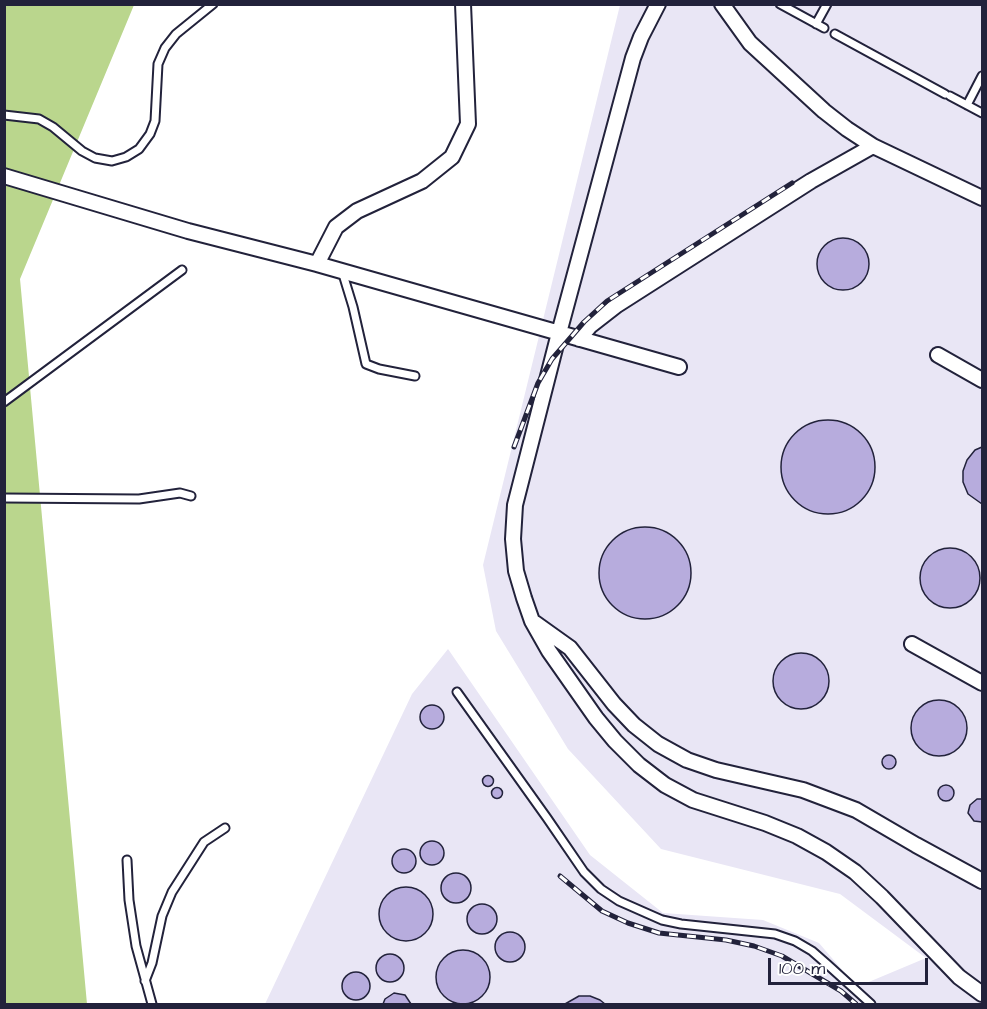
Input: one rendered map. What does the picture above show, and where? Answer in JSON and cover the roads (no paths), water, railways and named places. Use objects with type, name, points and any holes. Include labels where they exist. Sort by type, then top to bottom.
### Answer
[{"type":"street","points":[[317,264],[336,226],[357,211],[422,181],[452,157],[468,124],[463,4]]},
{"type":"street","points":[[658,4],[641,36],[633,58],[515,505],[513,539],[516,571],[532,621],[549,651],[596,718],[639,765],[665,785],[693,800],[765,823],[797,836],[826,852],[855,872],[959,977],[982,994]]},
{"type":"street","points":[[722,4],[750,43],[824,111],[873,146],[982,198]]},
{"type":"street","points":[[579,339],[590,326],[617,304],[801,187],[873,146]]},
{"type":"street","points":[[4,176],[188,231],[317,264],[679,367]]},
{"type":"street","points":[[938,354],[982,380]]},
{"type":"street","points":[[532,621],[570,648],[614,704],[634,725],[658,744],[687,760],[706,767],[804,790],[856,810],[982,881]]},
{"type":"street","points":[[912,644],[982,683]]},
{"type":"lane","points":[[4,115],[39,119],[53,127],[82,152],[95,158],[112,161],[126,157],[139,149],[150,134],[155,121],[158,64],[165,48],[176,34],[213,4]]},
{"type":"lane","points":[[780,4],[824,28]]},
{"type":"lane","points":[[816,24],[826,4]]},
{"type":"lane","points":[[835,34],[982,113]]},
{"type":"lane","points":[[967,105],[982,76]]},
{"type":"lane","points":[[4,402],[182,270]]},
{"type":"lane","points":[[342,271],[358,325],[366,364],[415,376]]},
{"type":"lane","points":[[4,498],[139,499],[180,494],[191,496]]},
{"type":"lane","points":[[457,692],[584,872],[601,889],[629,906],[662,920],[775,934],[795,941],[828,964],[871,1005]]},
{"type":"lane","points":[[146,981],[162,916],[172,892],[204,842],[225,828]]},
{"type":"lane","points":[[127,860],[129,900],[136,946],[152,1005]]},
{"type":"railway","points":[[514,447],[538,383],[552,359],[584,322],[607,301],[792,183]]},
{"type":"railway","points":[[560,876],[602,911],[628,923],[659,933],[726,940],[754,946],[782,956],[841,991],[856,1004]]}]
